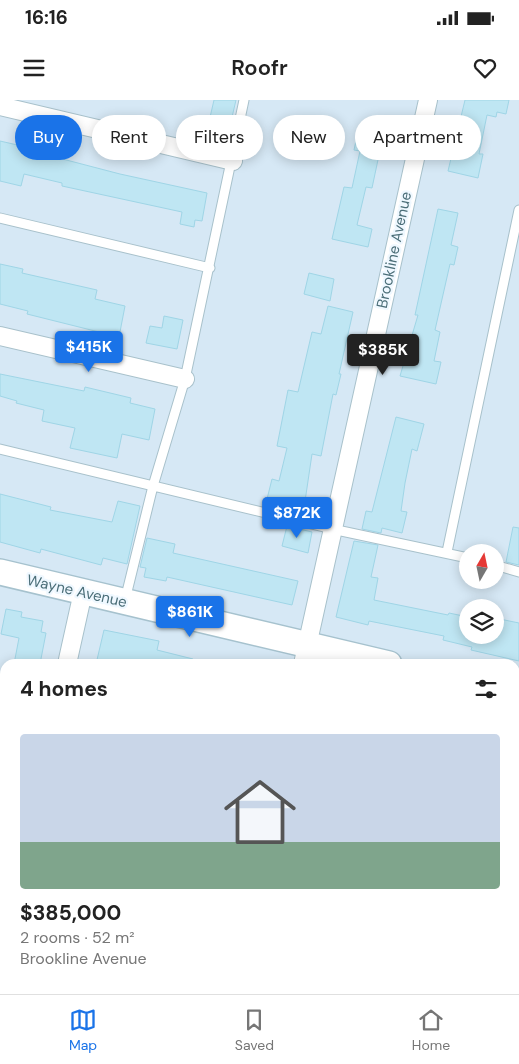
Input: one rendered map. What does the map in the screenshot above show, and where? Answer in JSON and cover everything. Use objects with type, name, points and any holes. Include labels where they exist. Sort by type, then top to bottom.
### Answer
[{"type":"main road","name":"Wayne Avenue","points":[[0,572],[125,602],[306,654],[347,659]]},
{"type":"street","name":"Brookline Avenue","points":[[306,654],[332,528],[428,100]]},
{"type":"street","points":[[0,106],[233,161]]},
{"type":"street","points":[[0,336],[185,379]]},
{"type":"street","points":[[68,659],[83,592]]},
{"type":"lane","points":[[125,602],[153,486],[185,379],[233,161],[244,100]]},
{"type":"lane","points":[[447,552],[519,210]]},
{"type":"lane","points":[[0,218],[210,268]]},
{"type":"lane","points":[[0,449],[332,528],[459,555]]},
{"type":"lane","points":[[504,568],[519,572]]},
{"type":"shaded area","points":[[0,100],[519,100],[519,659],[341,659],[0,575]]},
{"type":"shaded area","points":[[0,586],[314,659],[0,659]]},
{"type":"building","points":[[214,100],[236,100],[232,115],[211,115]]},
{"type":"building","points":[[465,100],[509,100],[506,114],[497,112],[496,117],[487,115],[481,144],[481,115],[461,115]]},
{"type":"building","points":[[0,141],[15,144],[15,160],[66,160],[207,193],[202,221],[195,220],[194,227],[180,224],[182,212],[62,186],[62,183],[24,174],[21,186],[0,181]]},
{"type":"building","points":[[481,154],[483,154],[478,178],[448,171],[451,160],[481,160]]},
{"type":"building","points":[[358,160],[378,160],[372,188],[366,187],[357,225],[372,229],[368,247],[332,239],[344,187],[352,188]]},
{"type":"building","points":[[438,209],[458,213],[451,245],[458,247],[454,265],[450,264],[435,330],[440,332],[434,361],[441,362],[436,384],[400,376],[418,315],[415,315]]},
{"type":"building","points":[[0,264],[23,269],[22,273],[97,290],[95,299],[125,306],[119,337],[27,314],[28,311],[0,304]]},
{"type":"building","points":[[309,273],[334,279],[330,301],[304,294]]},
{"type":"building","points":[[328,306],[353,312],[336,395],[333,394],[321,456],[312,454],[304,508],[267,499],[272,479],[279,481],[287,448],[277,446],[288,390],[298,392],[312,332],[321,334]]},
{"type":"building","points":[[164,316],[183,320],[177,349],[146,343],[150,326],[162,328]]},
{"type":"building","points":[[0,374],[84,391],[85,387],[131,398],[130,403],[155,409],[149,440],[122,434],[117,458],[70,448],[75,428],[42,421],[44,410],[16,403],[17,401],[0,396]]},
{"type":"building","points":[[396,417],[424,424],[417,451],[412,449],[405,483],[401,511],[407,512],[402,533],[382,528],[381,533],[362,529],[366,511],[372,512]]},
{"type":"building","points":[[0,494],[51,507],[50,510],[112,522],[118,501],[140,506],[127,564],[103,558],[101,565],[41,549],[40,553],[0,542]]},
{"type":"building","points":[[287,526],[312,532],[308,553],[282,546]]},
{"type":"building","points":[[513,527],[519,528],[519,565],[506,562]]},
{"type":"building","points":[[147,538],[175,544],[173,553],[298,581],[292,605],[167,577],[166,581],[144,577],[146,568],[140,567]]},
{"type":"building","points":[[354,541],[378,545],[371,577],[378,578],[374,600],[448,615],[449,613],[459,615],[459,644],[443,640],[444,636],[369,621],[368,625],[336,617]]},
{"type":"building","points":[[6,609],[22,612],[21,617],[43,621],[41,632],[46,633],[41,659],[15,659],[19,638],[1,634]]},
{"type":"building","points":[[504,620],[519,623],[519,659],[510,659],[471,650],[472,647],[460,644],[504,644]]},
{"type":"building","points":[[104,630],[159,641],[157,650],[193,659],[97,659]]}]
